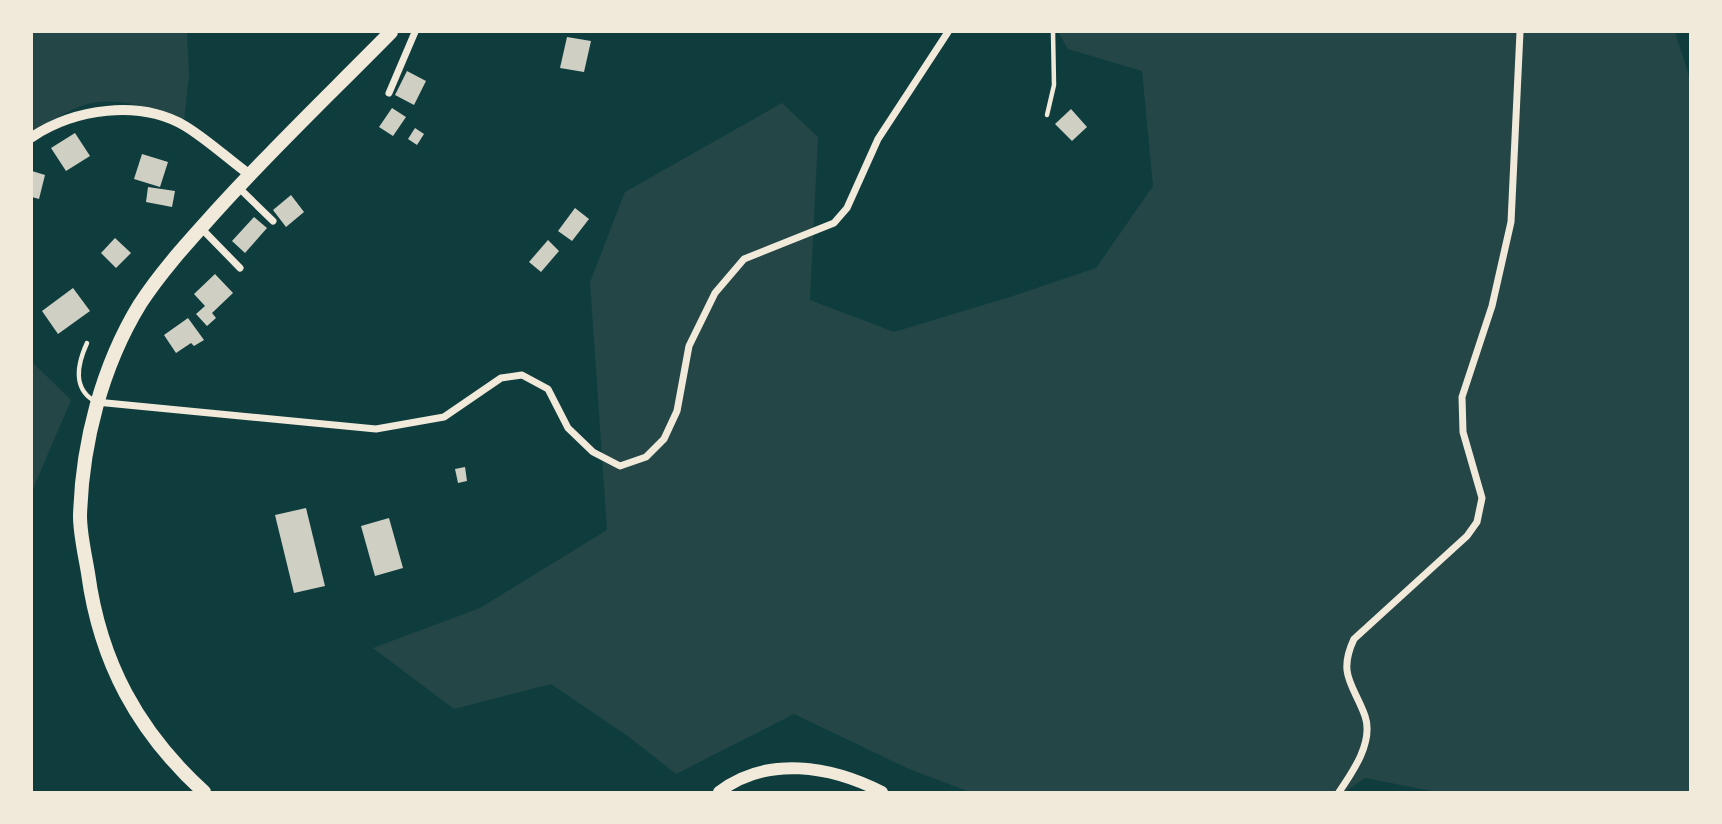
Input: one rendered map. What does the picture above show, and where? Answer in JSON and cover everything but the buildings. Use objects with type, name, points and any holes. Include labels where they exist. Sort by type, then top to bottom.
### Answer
[{"type":"main road","points":[[204,793],[158,744],[125,699],[102,639],[90,591],[80,517],[96,402],[122,337],[141,304],[201,228],[391,32]]},
{"type":"main road","points":[[719,793],[747,776],[794,767],[850,779],[882,793]]},
{"type":"street","points":[[389,93],[415,32]]},
{"type":"street","points":[[96,402],[376,429],[444,417],[501,379],[522,375],[548,388],[568,428],[593,452],[620,466],[646,457],[664,439],[677,411],[689,346],[715,293],[744,259],[835,223],[847,208],[878,139],[948,32]]},
{"type":"street","points":[[1339,793],[1357,764],[1366,729],[1366,718],[1348,679],[1347,659],[1354,639],[1467,536],[1480,514],[1481,490],[1463,432],[1462,397],[1492,306],[1511,222],[1520,32]]},
{"type":"street","points":[[32,137],[68,118],[99,112],[133,111],[161,116],[184,126],[250,175]]},
{"type":"street","points":[[238,187],[273,221]]},
{"type":"street","points":[[201,228],[240,268]]},
{"type":"lane","points":[[1046,115],[1054,85],[1053,32]]},
{"type":"lane","points":[[88,344],[80,358],[79,384],[84,396],[96,402]]},
{"type":"shaded area","points":[[32,32],[187,32],[189,75],[184,121],[147,107],[107,101],[68,111],[32,131]]},
{"type":"shaded area","points":[[1058,32],[1675,32],[1690,79],[1690,792],[1437,792],[1365,778],[1345,792],[970,792],[909,769],[794,714],[676,774],[629,737],[551,684],[454,709],[373,648],[480,608],[607,530],[590,282],[625,192],[782,103],[818,137],[810,300],[894,332],[1096,268],[1153,186],[1142,71],[1068,49]]},
{"type":"shaded area","points":[[32,362],[71,400],[32,491]]}]
